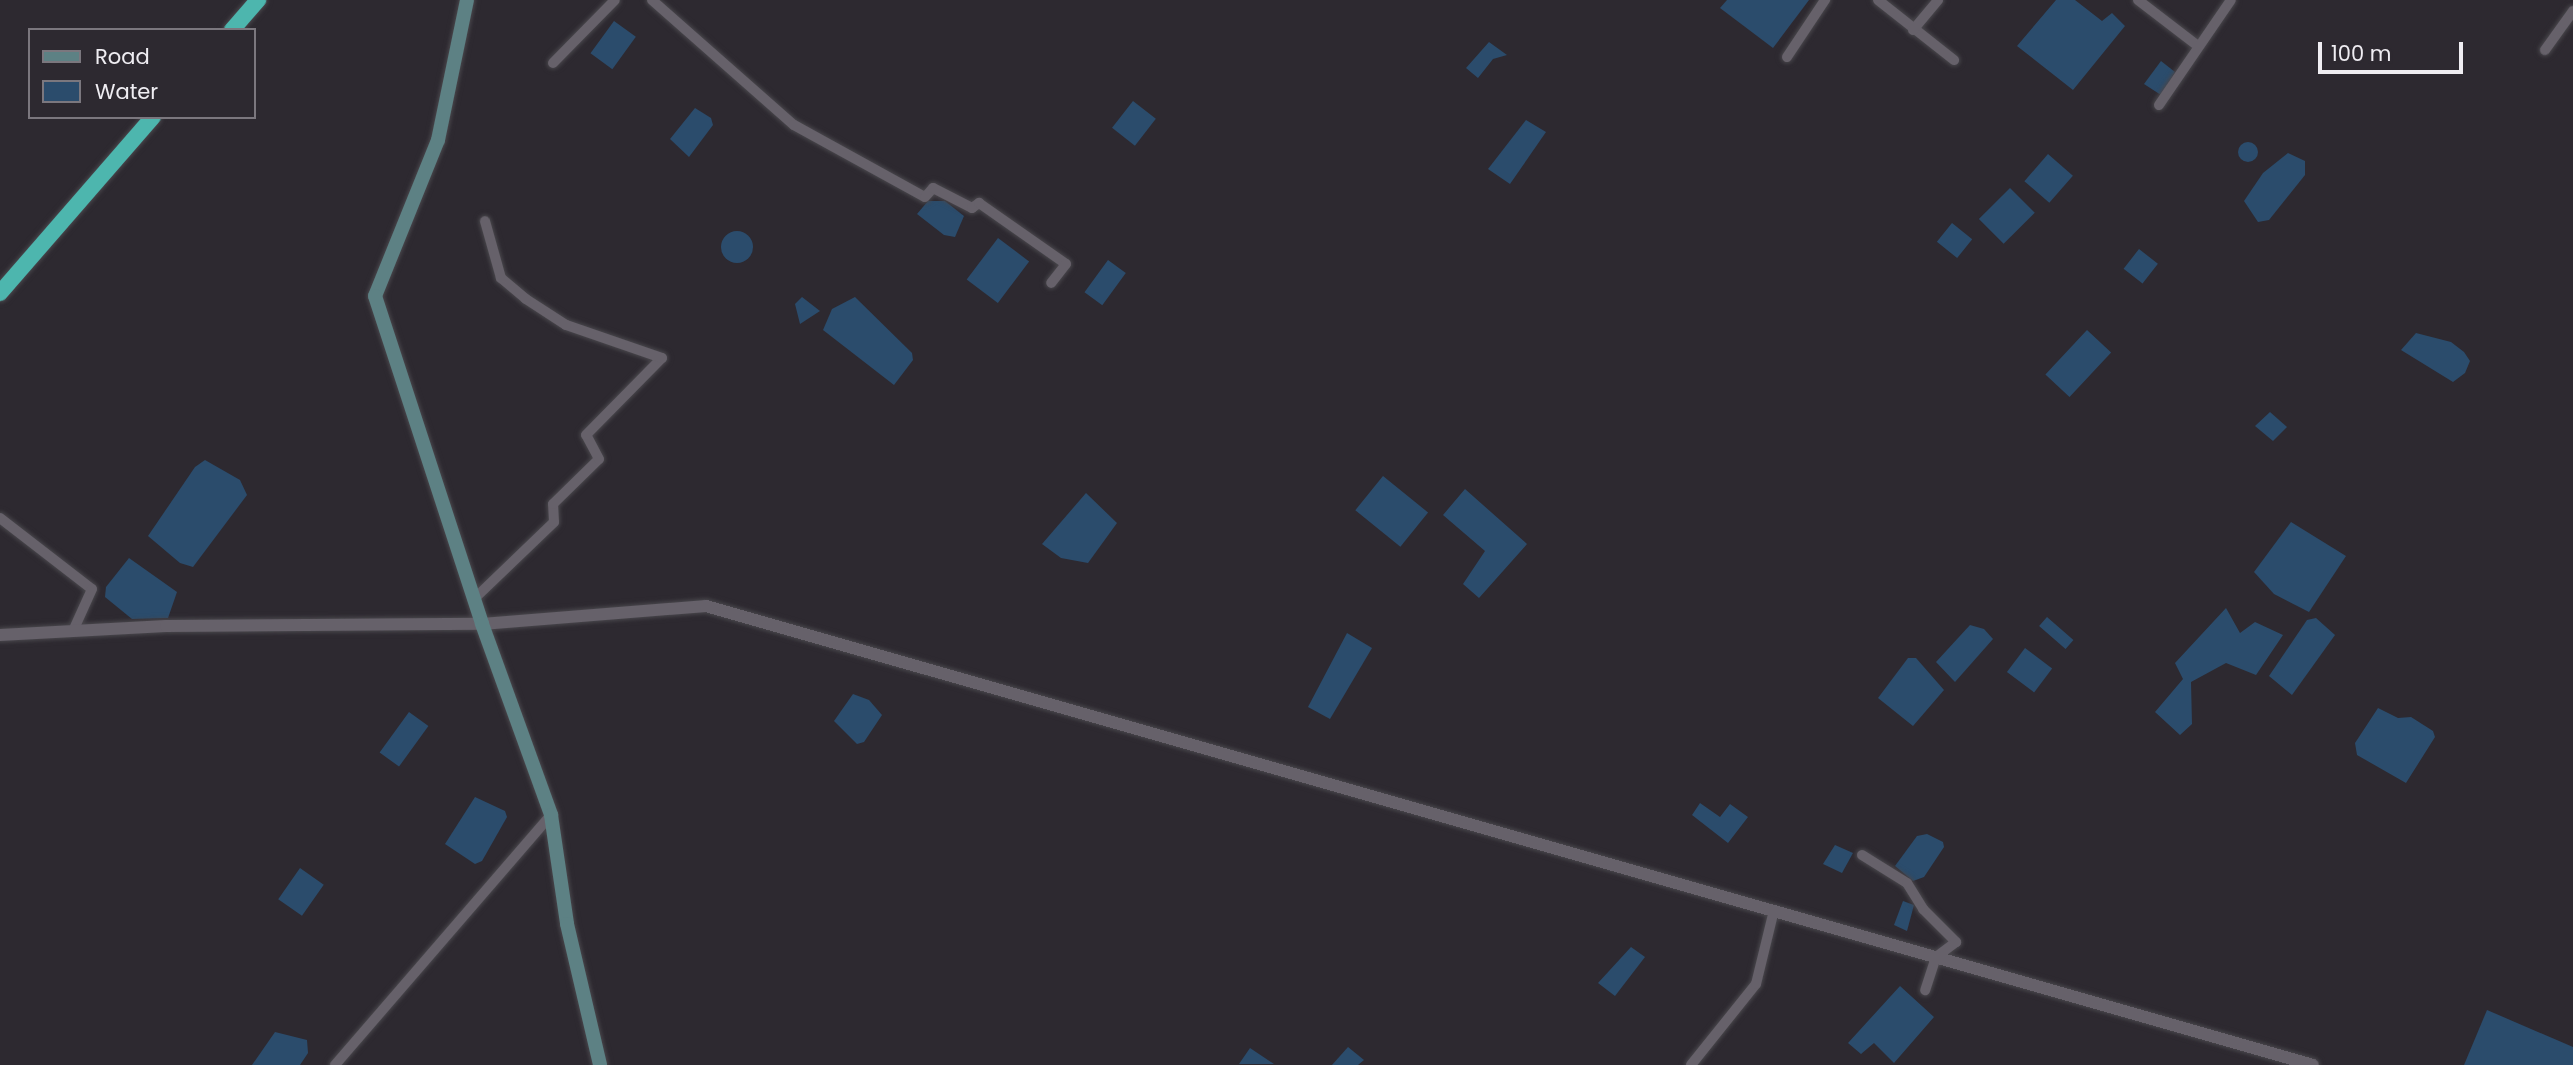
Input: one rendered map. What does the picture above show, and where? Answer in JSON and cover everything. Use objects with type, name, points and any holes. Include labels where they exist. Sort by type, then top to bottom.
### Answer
[{"type":"highway","points":[[234,28],[258,0]]},
{"type":"highway","points":[[0,293],[151,119]]},
{"type":"main road","points":[[467,0],[438,140],[375,296],[482,624],[551,815],[568,924],[600,1065]]},
{"type":"street","points":[[553,63],[615,0]]},
{"type":"street","points":[[652,0],[794,125],[925,197],[933,188],[972,208],[979,203],[1066,264],[1051,283]]},
{"type":"street","points":[[1787,57],[1825,0]]},
{"type":"street","points":[[1878,0],[1954,60]]},
{"type":"street","points":[[1913,30],[1938,0]]},
{"type":"street","points":[[2138,0],[2198,46]]},
{"type":"street","points":[[2158,105],[2231,0]]},
{"type":"street","points":[[2545,50],[2573,11]]},
{"type":"street","points":[[474,600],[554,522],[553,503],[599,459],[586,435],[662,358],[566,325],[526,299],[501,278],[485,222]]},
{"type":"street","points":[[0,518],[92,589],[73,631]]},
{"type":"street","points":[[0,635],[73,631],[482,624],[706,606],[2314,1065]]},
{"type":"street","points":[[335,1065],[551,815]]},
{"type":"street","points":[[1862,855],[1907,883],[1923,909],[1956,943],[1936,957],[1925,990]]},
{"type":"street","points":[[1692,1065],[1756,984],[1773,910]]},
{"type":"water","points":[[1727,0],[1809,0],[1773,48],[1720,8]]},
{"type":"water","points":[[2056,0],[2075,0],[2102,21],[2112,13],[2125,26],[2073,90],[2017,46]]},
{"type":"water","points":[[614,21],[636,37],[612,69],[590,53]]},
{"type":"water","points":[[1489,42],[1507,55],[1493,59],[1478,78],[1466,68]]},
{"type":"water","points":[[2161,61],[2175,72],[2161,95],[2144,84]]},
{"type":"water","points":[[1133,101],[1156,119],[1135,146],[1112,128]]},
{"type":"water","points":[[695,108],[711,118],[713,125],[689,157],[670,139]]},
{"type":"water","points":[[1526,120],[1546,132],[1510,184],[1488,169]]},
{"type":"water","points":[[2244,142],[2252,142],[2258,152],[2252,162],[2244,162],[2238,156],[2238,148]]},
{"type":"water","points":[[2288,153],[2305,161],[2305,175],[2269,220],[2258,222],[2244,201],[2263,173]]},
{"type":"water","points":[[2048,154],[2073,176],[2049,203],[2024,181]]},
{"type":"water","points":[[2010,188],[2035,213],[2004,244],[1979,219]]},
{"type":"water","points":[[928,201],[945,201],[964,216],[955,237],[944,235],[917,214]]},
{"type":"water","points":[[1952,223],[1972,239],[1957,258],[1937,242]]},
{"type":"water","points":[[737,231],[748,236],[753,247],[748,258],[737,263],[726,258],[721,247],[726,236]]},
{"type":"water","points":[[998,238],[1029,261],[998,303],[967,280]]},
{"type":"water","points":[[2139,249],[2158,264],[2143,283],[2124,269]]},
{"type":"water","points":[[1108,260],[1126,273],[1102,305],[1084,292]]},
{"type":"water","points":[[802,297],[820,311],[800,324],[795,304]]},
{"type":"water","points":[[855,297],[912,353],[913,360],[894,385],[823,330],[832,309]]},
{"type":"water","points":[[2087,330],[2111,353],[2070,397],[2045,375]]},
{"type":"water","points":[[2416,333],[2451,342],[2464,352],[2470,361],[2465,373],[2453,382],[2401,350]]},
{"type":"water","points":[[2270,412],[2287,427],[2273,441],[2255,426]]},
{"type":"water","points":[[205,460],[240,480],[247,495],[193,567],[180,563],[148,536],[195,467]]},
{"type":"water","points":[[1383,476],[1428,513],[1400,547],[1355,510]]},
{"type":"water","points":[[1465,489],[1527,544],[1479,598],[1463,584],[1485,551],[1443,515]]},
{"type":"water","points":[[1086,493],[1117,523],[1088,563],[1061,558],[1042,544]]},
{"type":"water","points":[[2291,522],[2346,556],[2309,612],[2274,594],[2254,572]]},
{"type":"water","points":[[129,558],[177,592],[168,618],[132,619],[105,597],[106,587]]},
{"type":"water","points":[[2226,608],[2240,633],[2255,622],[2283,635],[2256,675],[2226,663],[2191,682],[2192,724],[2180,735],[2155,712],[2183,679],[2175,663]]},
{"type":"water","points":[[2047,617],[2073,640],[2066,649],[2039,626]]},
{"type":"water","points":[[2316,618],[2335,635],[2292,695],[2269,676],[2307,620]]},
{"type":"water","points":[[1970,625],[1984,629],[1993,639],[1955,682],[1936,662]]},
{"type":"water","points":[[1347,633],[1372,648],[1330,719],[1308,707]]},
{"type":"water","points":[[2025,648],[2052,668],[2034,692],[2007,672]]},
{"type":"water","points":[[1908,658],[1916,658],[1944,690],[1913,726],[1878,698]]},
{"type":"water","points":[[853,694],[869,700],[882,715],[864,742],[857,744],[834,721]]},
{"type":"water","points":[[2378,708],[2398,718],[2411,717],[2433,731],[2435,737],[2406,783],[2357,755],[2355,743]]},
{"type":"water","points":[[409,712],[428,726],[399,767],[380,752]]},
{"type":"water","points":[[475,797],[505,811],[507,817],[482,861],[475,864],[445,844]]},
{"type":"water","points":[[1700,803],[1720,817],[1730,804],[1748,817],[1728,843],[1692,815]]},
{"type":"water","points":[[1927,834],[1943,842],[1944,847],[1924,877],[1913,881],[1895,866],[1917,836]]},
{"type":"water","points":[[1835,845],[1853,853],[1842,873],[1823,864]]},
{"type":"water","points":[[300,868],[324,885],[302,916],[278,899]]},
{"type":"water","points":[[1903,901],[1914,905],[1907,931],[1894,925]]},
{"type":"water","points":[[1631,947],[1645,957],[1615,996],[1598,983]]},
{"type":"water","points":[[1900,986],[1934,1017],[1894,1063],[1874,1043],[1861,1054],[1848,1043]]},
{"type":"water","points":[[2487,1010],[2573,1047],[2573,1065],[2464,1065]]},
{"type":"water","points":[[275,1032],[307,1040],[308,1053],[300,1065],[252,1065]]},
{"type":"water","points":[[1348,1047],[1364,1060],[1358,1065],[1332,1065]]},
{"type":"water","points":[[1250,1048],[1274,1064],[1239,1064]]}]
